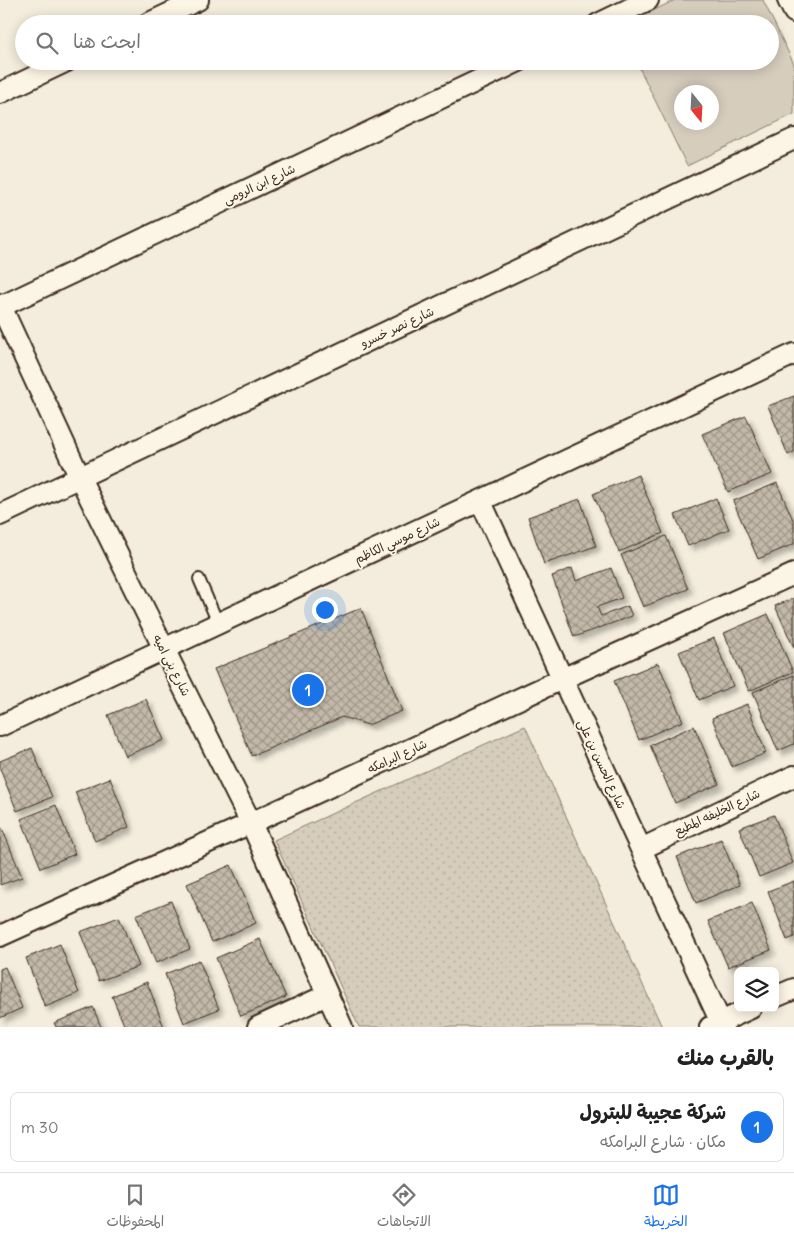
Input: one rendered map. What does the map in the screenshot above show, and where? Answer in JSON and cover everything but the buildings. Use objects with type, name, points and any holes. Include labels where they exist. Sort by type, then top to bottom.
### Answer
[{"type":"street","points":[[166,15],[198,0]]},
{"type":"street","points":[[617,15],[648,0]]},
{"type":"street","points":[[788,0],[794,12]]},
{"type":"street","points":[[0,93],[48,70]]},
{"type":"street","name":"شارع ابن الرومى","points":[[0,306],[500,70]]},
{"type":"street","name":"شارع نصر خسرو","points":[[0,515],[794,139]]},
{"type":"street","name":"شارع بنى اميه","points":[[0,306],[80,478],[251,823],[342,1027]]},
{"type":"street","name":"شارع موسي الكاظم","points":[[0,726],[794,354]]},
{"type":"street","name":"شارع الحسن بن على","points":[[480,502],[640,849],[718,1025]]},
{"type":"street","name":"شارع البرامكه","points":[[0,936],[794,574]]},
{"type":"street","name":"شارع الخليفه المطيع","points":[[640,849],[794,776]]},
{"type":"street","points":[[779,995],[794,989]]},
{"type":"street","points":[[258,1027],[327,995]]},
{"type":"street","points":[[718,1025],[743,1012]]},
{"type":"lane","points":[[199,579],[218,623]]},
{"type":"shaded area","points":[[675,0],[763,0],[770,15],[644,15]]},
{"type":"shaded area","points":[[779,33],[794,64],[794,114],[687,166],[640,70],[779,70]]},
{"type":"shaded area","points":[[525,726],[662,1027],[359,1027],[274,840]]},
{"type":"place","name":"شركة عجيبة للبترول","points":[[308,690]]}]
